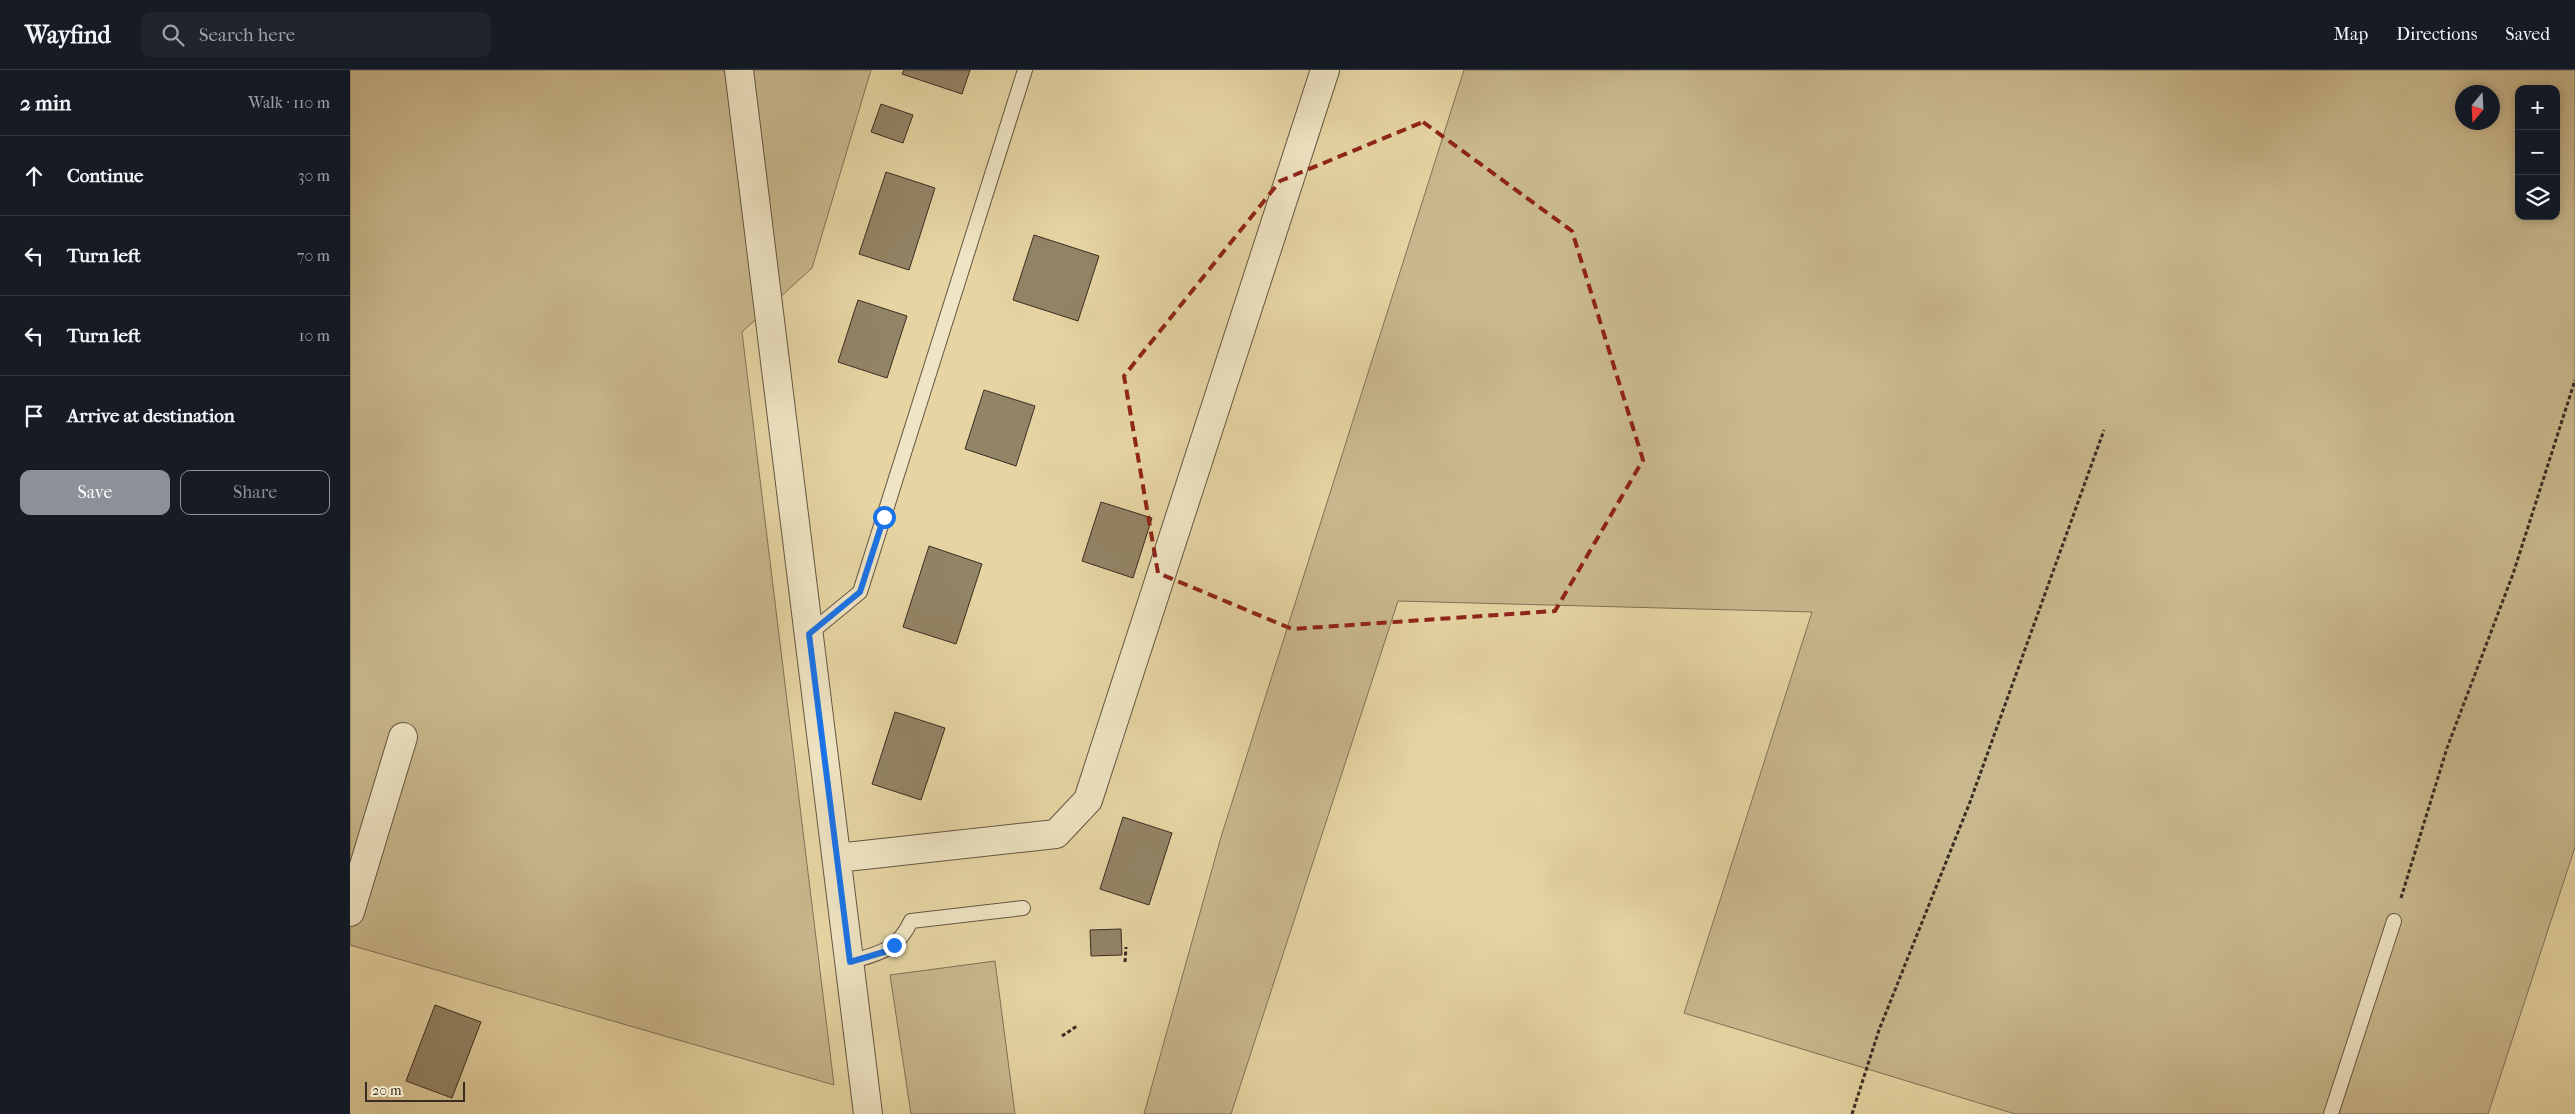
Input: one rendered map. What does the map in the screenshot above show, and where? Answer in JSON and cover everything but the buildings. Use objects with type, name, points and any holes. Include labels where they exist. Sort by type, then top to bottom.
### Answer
[{"type":"street","points":[[739,70],[868,1114]]},
{"type":"street","points":[[837,858],[1056,834],[1088,800],[1326,70]]},
{"type":"street","points":[[350,912],[403,737]]},
{"type":"lane","points":[[809,634],[860,592],[1025,70]]},
{"type":"lane","points":[[850,962],[884,952],[903,937],[911,921],[1023,908]]},
{"type":"lane","points":[[2331,1114],[2394,921]]},
{"type":"path","points":[[2394,921],[2448,748],[2513,574],[2575,380]]},
{"type":"path","points":[[1852,1114],[1879,1030],[1970,802],[2104,430]]},
{"type":"path","points":[[1126,947],[1126,962]]},
{"type":"path","points":[[1062,1036],[1077,1026]]},
{"type":"highlighted area","points":[[1423,122],[1572,231],[1643,460],[1555,611],[1292,629],[1158,573],[1124,376],[1280,181]]},
{"type":"shaded area","points":[[350,70],[871,70],[812,268],[742,332],[834,1085],[350,945]]},
{"type":"shaded area","points":[[1464,70],[2575,70],[2575,847],[2488,1114],[2015,1114],[1684,1013],[1812,612],[1398,601],[1231,1114],[1144,1114],[1221,837]]},
{"type":"shaded area","points":[[995,961],[1015,1114],[911,1114],[890,975]]},
{"type":"route","points":[[884,517],[860,592],[809,634],[850,962],[884,952],[894,945]]}]
